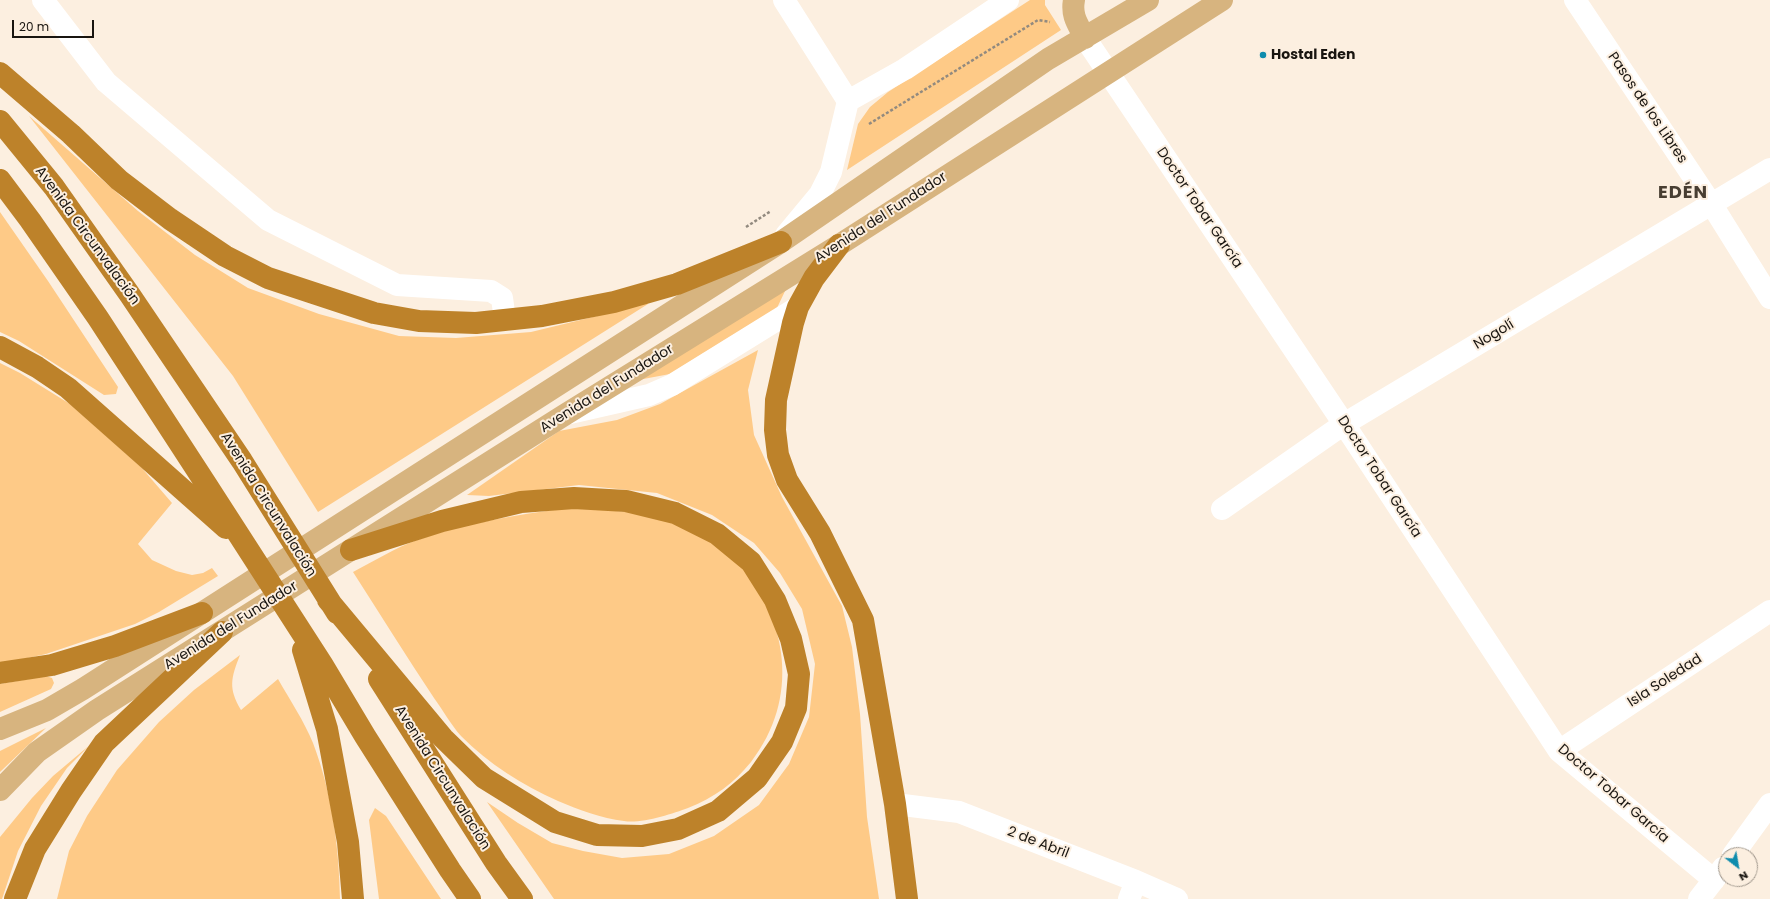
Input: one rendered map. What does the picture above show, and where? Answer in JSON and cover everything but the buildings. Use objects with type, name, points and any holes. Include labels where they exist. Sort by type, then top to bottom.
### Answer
[{"type":"highway","points":[[0,73],[71,134],[124,184],[170,219],[224,256],[268,278],[374,313],[419,321],[476,323],[542,316],[614,302],[677,284],[781,242]]},
{"type":"highway","name":"Avenida Circunvalación","points":[[0,121],[59,194],[130,295],[242,461],[328,600],[359,641],[496,864],[522,899]]},
{"type":"highway","points":[[0,180],[30,220],[98,318],[197,489]]},
{"type":"highway","points":[[839,245],[814,278],[798,307],[792,323],[776,400],[775,430],[778,455],[787,480],[820,533],[863,620],[895,804],[907,899]]},
{"type":"highway","points":[[0,347],[37,367],[68,388],[197,489],[245,544],[290,615],[316,668],[470,899]]},
{"type":"highway","points":[[351,550],[442,521],[522,502],[574,498],[626,501],[675,513],[717,534],[751,562],[775,600],[791,639],[799,674],[796,708],[782,742],[758,778],[718,811],[678,829],[642,836],[597,835],[555,822],[484,778],[443,738],[359,641]]},
{"type":"highway","points":[[0,673],[52,665],[115,646],[202,612]]},
{"type":"highway","points":[[15,899],[34,849],[104,743],[222,632]]},
{"type":"highway","points":[[316,668],[348,842],[353,899]]},
{"type":"main road","name":"Avenida del Fundador","points":[[0,729],[47,710],[202,612],[781,242],[1048,59],[1148,0]]},
{"type":"main road","name":"Avenida del Fundador","points":[[0,790],[37,752],[97,710],[566,414],[839,245],[1222,0]]},
{"type":"main road","points":[[1074,7],[1085,38]]},
{"type":"street","points":[[43,0],[106,82],[268,220],[398,285],[491,291],[502,298],[505,320]]},
{"type":"street","points":[[781,242],[820,194],[831,172],[848,100],[784,0]]},
{"type":"street","points":[[848,100],[905,69],[1008,0]]},
{"type":"street","name":"Pasos de los Libres","points":[[1575,0],[1712,206],[1770,298]]},
{"type":"street","name":"Doctor Tobar García","points":[[1085,38],[1344,424],[1559,751],[1718,870]]},
{"type":"street","name":"Nogolí","points":[[1222,509],[1344,424],[1712,206],[1770,169]]},
{"type":"street","points":[[566,414],[649,395],[672,385],[798,307]]},
{"type":"street","name":"Isla Soledad","points":[[1559,751],[1770,611]]},
{"type":"street","name":"2 de Abril","points":[[895,804],[959,812],[1133,890],[1177,899]]},
{"type":"street","points":[[1739,847],[1770,804]]},
{"type":"street","points":[[1699,899],[1718,875]]},
{"type":"path","points":[[863,128],[1038,20],[1060,24],[1074,7]]},
{"type":"path","points":[[742,230],[774,209]]},
{"type":"shaded area","points":[[1030,0],[1045,0],[1045,5],[1061,30],[847,170],[858,124],[870,107],[888,92]]},
{"type":"shaded area","points":[[29,116],[138,211],[195,255],[248,288],[319,314],[399,336],[456,338],[531,332],[597,316],[646,301],[648,304],[318,512],[233,376]]},
{"type":"shaded area","points":[[0,212],[48,281],[118,387],[116,394],[104,395],[19,341],[0,332]]},
{"type":"shaded area","points":[[786,289],[777,308],[670,374],[638,380]]},
{"type":"shaded area","points":[[758,350],[748,390],[754,435],[782,497],[842,606],[852,647],[860,714],[867,817],[879,899],[554,899],[487,802],[518,823],[552,843],[583,851],[622,858],[669,854],[714,836],[759,805],[789,764],[809,717],[815,664],[802,609],[780,573],[754,543],[712,515],[657,493],[579,485],[489,496],[467,495],[559,431],[617,420],[660,404]]},
{"type":"shaded area","points":[[0,363],[20,373],[70,404],[141,467],[172,503],[138,544],[152,560],[176,571],[192,575],[203,573],[212,568],[218,576],[159,612],[135,624],[46,654],[0,664]]},
{"type":"shaded area","points":[[567,508],[618,511],[657,517],[685,528],[715,544],[732,556],[755,584],[768,608],[777,633],[782,660],[782,686],[777,712],[767,738],[751,762],[738,777],[715,795],[688,808],[648,820],[631,822],[615,820],[574,808],[532,788],[506,773],[483,756],[461,736],[454,727],[353,572],[401,547],[435,534],[491,520]]},
{"type":"shaded area","points":[[240,655],[232,683],[234,695],[241,710],[278,679],[313,743],[320,762],[330,800],[338,859],[340,899],[57,899],[69,851],[87,816],[117,770],[159,722],[194,690]]},
{"type":"shaded area","points":[[46,676],[52,678],[54,683],[51,689],[0,712],[0,684]]},
{"type":"shaded area","points":[[46,728],[0,772],[0,751]]},
{"type":"shaded area","points":[[91,744],[67,768],[41,806],[18,851],[2,899],[0,899],[0,837],[32,798],[53,776]]},
{"type":"shaded area","points":[[375,808],[386,816],[441,899],[379,899],[369,820]]},
{"type":"place","name":"Hostal Eden","points":[[1263,55]]},
{"type":"district","name":"EDÉN","points":[[1683,193]]}]
